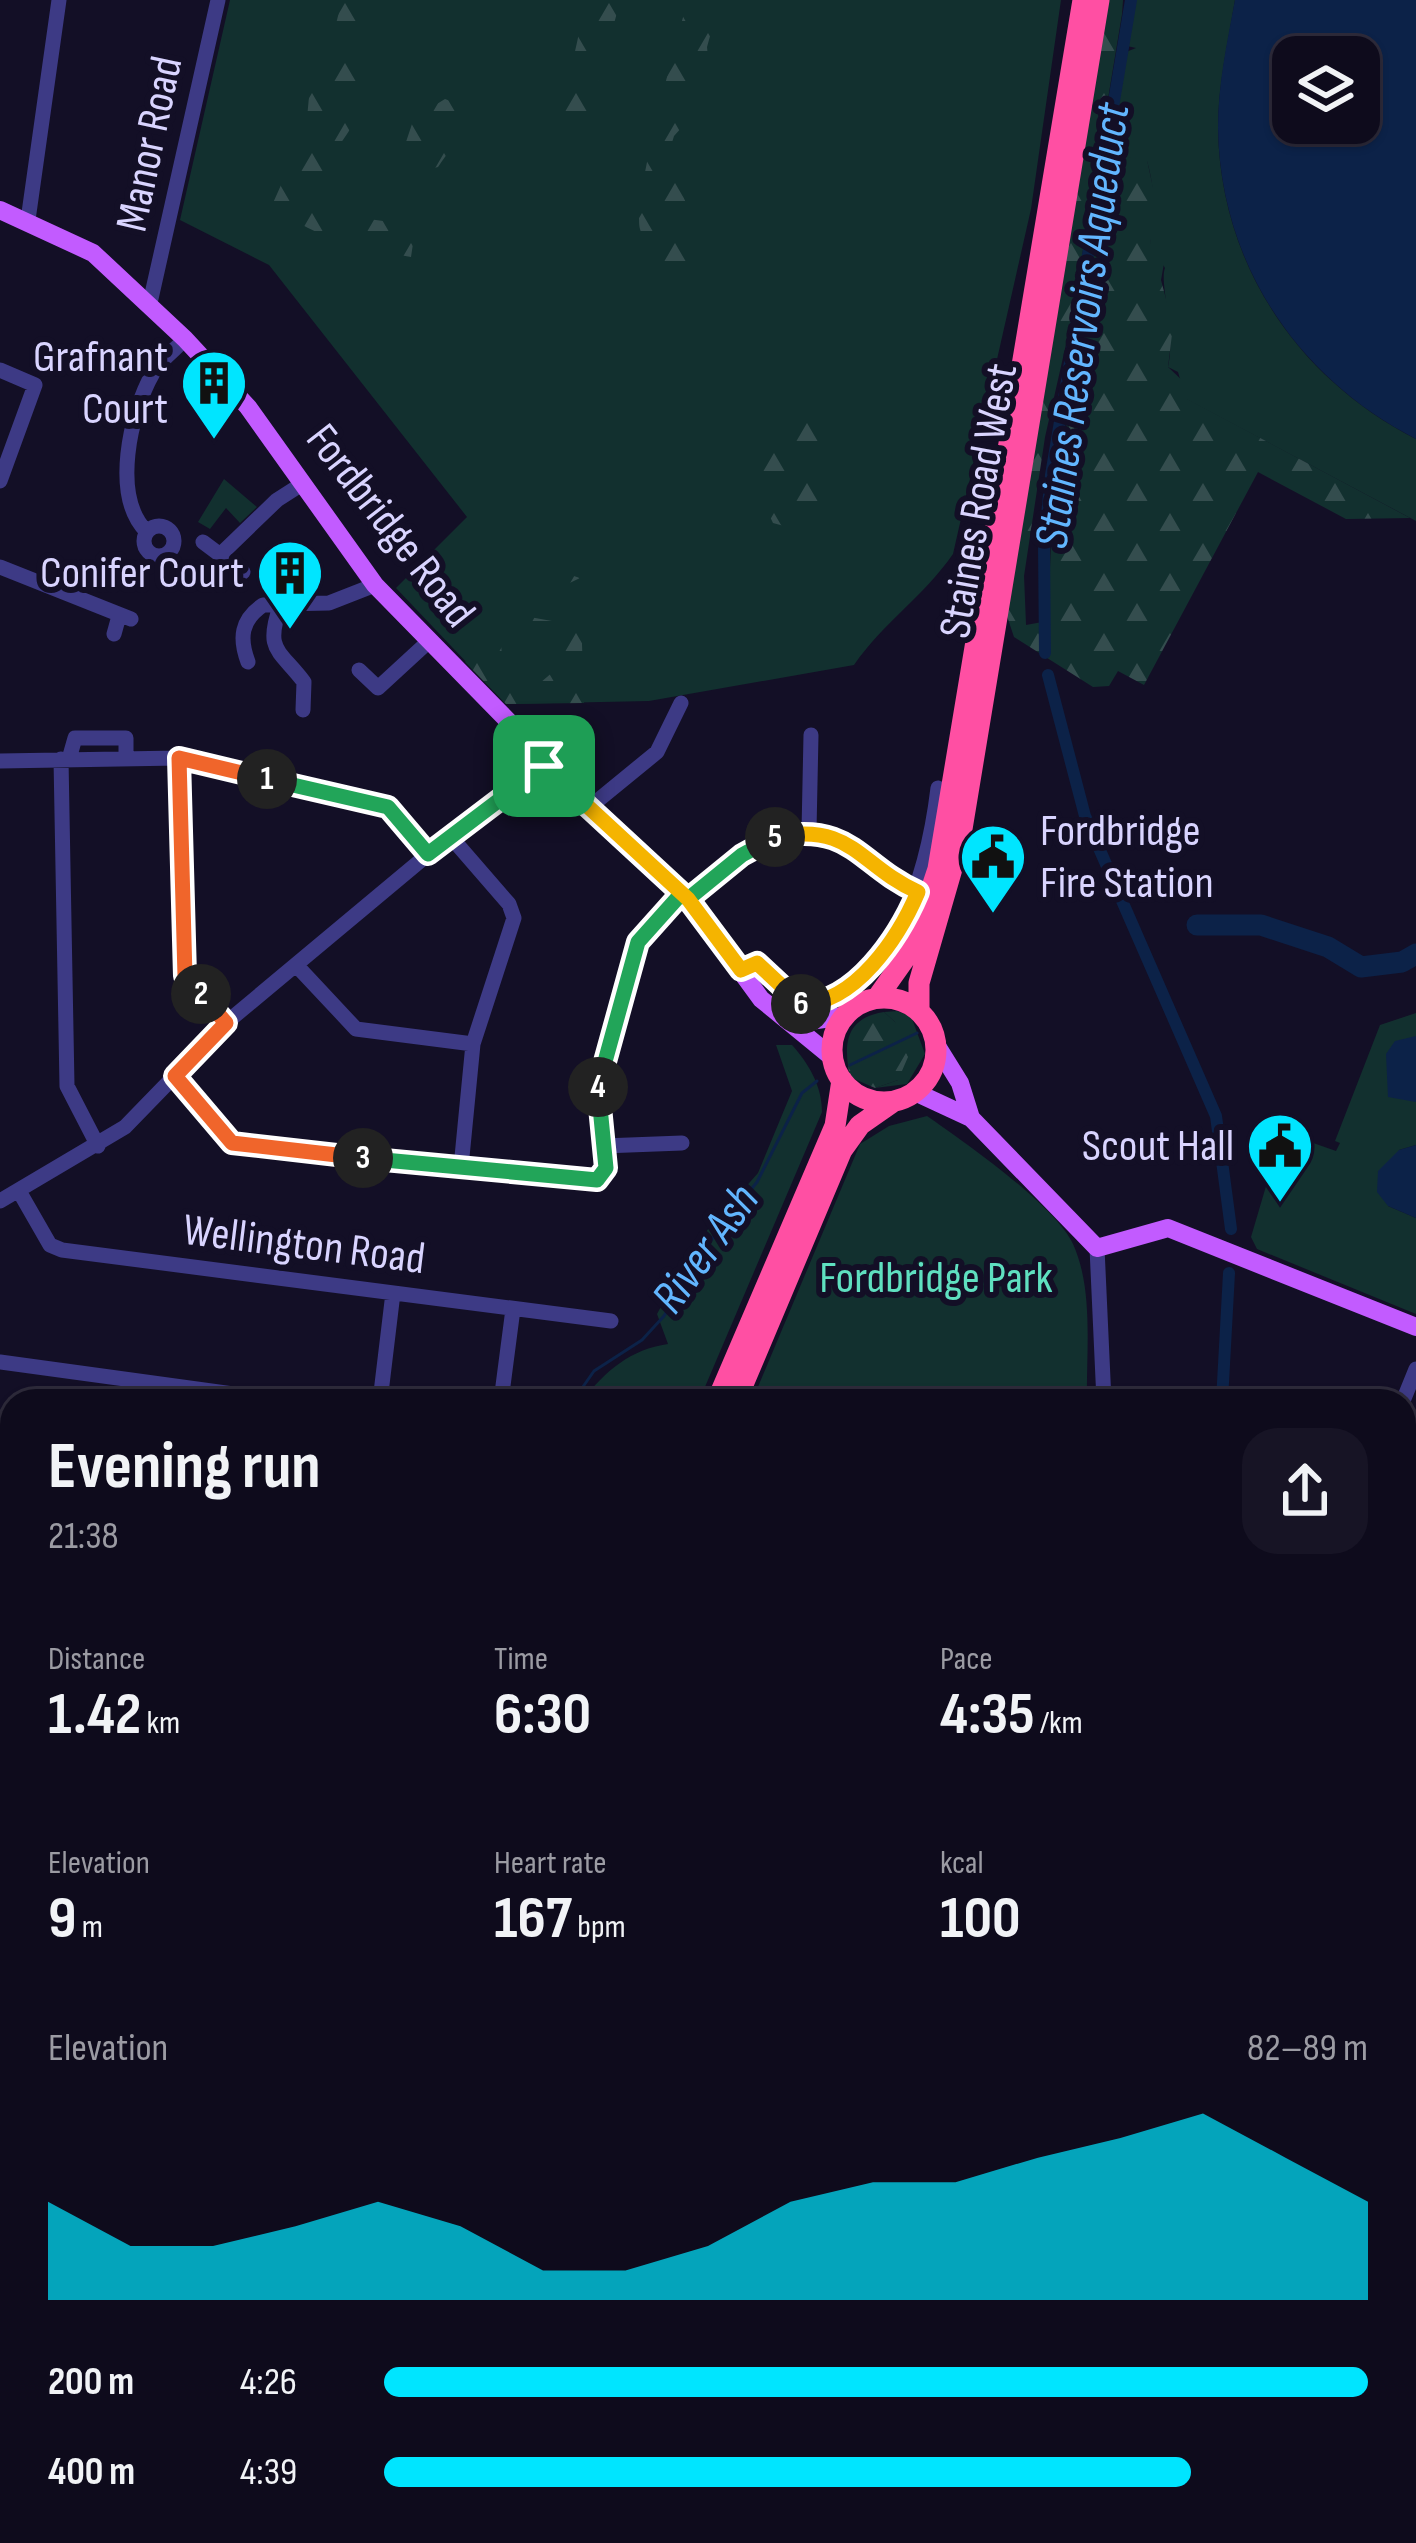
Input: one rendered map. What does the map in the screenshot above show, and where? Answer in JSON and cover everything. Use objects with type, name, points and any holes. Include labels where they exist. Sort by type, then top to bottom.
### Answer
[{"type":"highway","name":"Staines Road West","points":[[877,998],[911,950],[938,869],[1083,0]]},
{"type":"highway","name":"Staines Road West","points":[[919,1010],[919,983],[959,847],[1100,0]]},
{"type":"highway","points":[[722,1389],[835,1126],[833,1040],[844,1016],[877,998],[901,1000],[919,1010],[937,1046],[934,1067],[915,1092],[860,1126],[842,1150],[741,1389]]},
{"type":"highway","points":[[837,1069],[858,1095],[892,1102]]},
{"type":"main road","name":"Fordbridge Road","points":[[0,210],[94,253],[150,303],[248,407],[375,585],[513,726],[544,766],[684,897],[761,999],[796,1023],[837,1069]]},
{"type":"main road","points":[[796,1023],[844,1016]]},
{"type":"main road","points":[[937,1046],[960,1083],[971,1118]]},
{"type":"main road","points":[[915,1092],[971,1118],[1097,1248],[1168,1228],[1416,1327]]},
{"type":"street","points":[[28,220],[59,0]]},
{"type":"street","name":"Manor Road","points":[[150,303],[218,0]]},
{"type":"street","points":[[148,532],[128,504],[125,462],[154,369],[185,339]]},
{"type":"street","points":[[0,370],[35,385],[0,481]]},
{"type":"street","points":[[221,554],[277,500],[302,484]]},
{"type":"street","points":[[203,542],[243,572]]},
{"type":"street","points":[[0,567],[125,617],[114,634]]},
{"type":"street","points":[[248,662],[242,645],[244,626],[263,605],[329,603],[375,585]]},
{"type":"street","points":[[281,604],[273,645],[282,663],[304,682],[304,710]]},
{"type":"street","points":[[359,670],[381,692],[428,642]]},
{"type":"street","points":[[591,806],[657,752],[676,707]]},
{"type":"street","points":[[808,831],[811,736]]},
{"type":"street","points":[[179,758],[185,976],[226,1023]]},
{"type":"street","points":[[0,761],[179,758],[388,807],[428,854]]},
{"type":"street","points":[[65,759],[67,1086],[98,1146]]},
{"type":"street","points":[[0,1202],[125,1127],[226,1023],[450,836],[544,766]]},
{"type":"street","points":[[741,970],[757,963],[790,999],[814,1004],[860,976],[895,937],[918,892],[938,788]]},
{"type":"street","points":[[175,1076],[242,1148],[588,1180],[603,1176],[598,1087],[631,959],[638,942],[684,897],[773,838],[808,831],[862,850],[918,892]]},
{"type":"street","points":[[450,836],[509,904],[514,918],[473,1044],[461,1167]]},
{"type":"street","points":[[297,966],[356,1029],[473,1044]]},
{"type":"street","points":[[603,1146],[682,1143]]},
{"type":"street","name":"Wellington Road","points":[[19,1191],[50,1245],[62,1250],[610,1321]]},
{"type":"street","points":[[1097,1248],[1103,1389]]},
{"type":"street","points":[[381,1389],[393,1293]]},
{"type":"street","points":[[503,1389],[513,1309]]},
{"type":"street","points":[[0,1362],[197,1389]]},
{"type":"green space","points":[[230,0],[1061,0],[1031,209],[953,554],[854,665],[649,701],[506,704],[396,588],[467,517],[269,265],[180,220]]},
{"type":"green space","points":[[342,0],[380,0],[371,13],[358,111],[328,164],[326,197],[361,218],[398,223],[414,237],[411,257],[319,233],[273,203],[306,129],[310,86],[330,48]]},
{"type":"green space","points":[[587,0],[620,2],[583,135],[569,144],[552,112],[569,73]]},
{"type":"green space","points":[[688,0],[720,0],[707,47],[710,78],[691,117],[674,136],[666,162],[682,179],[685,202],[702,247],[707,271],[700,282],[679,275],[655,258],[640,229],[639,213],[657,118]]},
{"type":"green space","points":[[1109,0],[1123,0],[1122,14],[1071,322],[1045,437],[1024,576],[1026,625],[1048,621],[1052,516],[1109,154],[1147,160],[1158,211],[1150,243],[1166,252],[1161,280],[1173,326],[1168,367],[1187,385],[1187,399],[1410,518],[1346,519],[1258,472],[1144,685],[1118,671],[1109,686],[1093,687],[1014,637],[1006,613]]},
{"type":"green space","points":[[1134,0],[1235,0],[1218,128],[1222,178],[1233,225],[1273,312],[1302,350],[1373,414],[1416,439],[1416,521],[1186,399],[1178,372],[1168,367],[1165,268],[1150,243],[1153,202],[1147,161],[1109,154],[1126,52],[1136,48],[1127,46]]},
{"type":"green space","points":[[445,99],[453,102],[460,120],[449,151],[438,167],[404,176],[396,172],[414,118]]},
{"type":"green space","points":[[785,417],[818,418],[834,426],[811,480],[829,507],[795,529],[773,523],[753,481]]},
{"type":"green space","points":[[224,479],[257,507],[240,523],[226,508],[210,529],[198,522]]},
{"type":"green space","points":[[552,569],[580,578],[524,605],[524,616],[563,623],[581,615],[584,703],[506,704],[465,662],[499,625],[503,665],[523,682],[540,683],[561,665],[560,652],[516,632],[510,612]]},
{"type":"green space","points":[[884,1012],[911,1016],[925,1054],[907,1084],[875,1088],[898,1080],[895,1022]]},
{"type":"green space","points":[[884,1012],[895,1022],[908,1057],[898,1080],[875,1088],[850,1077],[848,1043],[855,1026]]},
{"type":"green space","points":[[1416,1013],[1416,1145],[1399,1150],[1388,1206],[1416,1218],[1416,1314],[1257,1249],[1251,1237],[1282,1132],[1336,1151],[1340,1143],[1335,1141],[1380,1025]]},
{"type":"green space","points":[[776,1045],[792,1045],[804,1060],[817,1084],[822,1112],[704,1389],[592,1389],[620,1363],[668,1344],[657,1314],[695,1244],[758,1173],[792,1091]]},
{"type":"green space","name":"Fordbridge Park","points":[[927,1116],[1028,1193],[1063,1228],[1084,1281],[1087,1389],[757,1389],[860,1144],[889,1126]]},
{"type":"water","points":[[1235,0],[1416,0],[1416,439],[1335,384],[1273,311],[1250,270],[1222,178],[1221,80]]},
{"type":"water","points":[[1416,1036],[1416,1102],[1388,1097],[1386,1054],[1395,1041]]},
{"type":"water","points":[[1416,1145],[1416,1218],[1388,1206],[1377,1192],[1378,1171],[1399,1150]]},
{"type":"waterway","name":"Staines Reservoirs Aqueduct","points":[[1045,653],[1044,545],[1051,475],[1131,0]]},
{"type":"waterway","name":"Staines Reservoirs Aqueduct","points":[[1048,675],[1085,816],[1216,1116],[1231,1229]]},
{"type":"waterway","name":"River Ash","points":[[1197,925],[1261,925],[1328,947],[1361,967],[1402,962],[1416,954]]},
{"type":"waterway","name":"River Ash","points":[[850,1065],[917,1033]]},
{"type":"waterway","name":"River Ash","points":[[581,1389],[594,1371],[642,1340],[664,1316],[701,1253],[757,1182],[802,1093],[817,1081]]},
{"type":"waterway","name":"Staines Reservoirs Aqueduct","points":[[1223,1389],[1229,1273]]},
{"type":"place","name":"Grafnant Court","points":[[214,442]]},
{"type":"place","name":"Conifer Court","points":[[290,632]]},
{"type":"place","name":"Fordbridge Fire Station","points":[[993,916]]},
{"type":"place","name":"Scout Hall","points":[[1280,1205]]},
{"type":"route","points":[[544,766],[428,854],[388,807],[179,758],[185,976],[226,1023],[175,1076],[232,1143],[242,1148],[597,1180],[606,1168],[596,1105],[598,1087],[631,959],[638,942],[681,894],[688,899],[742,855],[773,838],[808,831],[862,850],[902,885],[918,892],[895,937],[860,976],[814,1004],[801,1004],[790,999],[757,963],[741,970],[688,899],[561,776],[544,766]]}]
